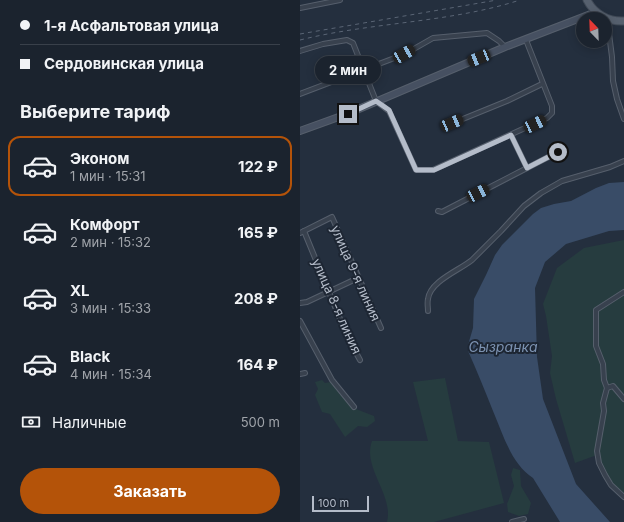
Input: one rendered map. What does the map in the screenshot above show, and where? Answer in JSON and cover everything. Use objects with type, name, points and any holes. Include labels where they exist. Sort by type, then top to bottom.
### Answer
[{"type":"main road","points":[[587,0],[596,12]]},
{"type":"main road","points":[[612,19],[624,21]]},
{"type":"street","points":[[300,8],[340,0]]},
{"type":"street","points":[[300,131],[348,114],[505,47],[576,20]]},
{"type":"street","points":[[300,94],[404,54],[433,38],[487,33],[505,47]]},
{"type":"street","points":[[300,51],[323,44],[347,40],[353,43],[376,101],[389,110],[416,170],[434,170],[547,118],[552,113],[552,106],[542,84],[526,40]]},
{"type":"street","points":[[611,48],[613,81],[624,119]]},
{"type":"street","points":[[452,123],[507,101],[542,84]]},
{"type":"street","points":[[511,135],[527,168]]},
{"type":"street","points":[[438,212],[442,212],[558,152]]},
{"type":"street","points":[[428,311],[428,297],[435,286],[454,270],[465,266],[472,260],[532,199],[562,181],[610,167],[624,161]]},
{"type":"street","name":"улица 9-я линия","points":[[302,232],[332,217],[381,328]]},
{"type":"street","name":"улица 8-я линия","points":[[302,232],[329,291],[347,336],[360,360]]},
{"type":"street","points":[[300,303],[306,302],[358,278]]},
{"type":"street","points":[[624,292],[596,310],[596,346],[603,364],[604,380],[607,388],[603,403],[604,411],[597,455],[599,463],[611,485],[624,497]]},
{"type":"street","points":[[300,321],[332,380],[354,407]]},
{"type":"street","points":[[607,388],[613,386],[624,399]]},
{"type":"street","points":[[512,522],[524,519]]},
{"type":"green space","points":[[624,240],[624,497],[611,485],[597,455],[575,463],[550,373],[552,356],[543,304],[557,268],[584,248]]},
{"type":"green space","points":[[445,378],[458,441],[489,442],[504,503],[434,522],[387,522],[388,512],[386,502],[371,461],[370,451],[372,441],[428,441],[413,382]]},
{"type":"green space","points":[[322,380],[325,383],[331,382],[336,387],[340,395],[343,395],[356,409],[374,416],[375,421],[367,427],[358,426],[345,437],[330,414],[322,412],[315,395],[318,389],[315,382]]},
{"type":"green space","points":[[513,468],[520,470],[521,486],[531,503],[528,514],[519,516],[508,512],[507,504],[514,486],[511,475]]},
{"type":"water","name":"Сызранка","points":[[624,182],[624,230],[609,231],[566,244],[545,262],[535,288],[537,357],[543,399],[576,484],[610,522],[560,522],[533,478],[519,465],[508,448],[468,351],[468,345],[473,328],[474,299],[495,255],[502,245],[533,214],[541,208],[571,201],[609,183]]},
{"type":"railway","points":[[300,34],[497,0]]},
{"type":"railway","points":[[300,40],[355,29],[466,13],[493,8],[520,0]]},
{"type":"route","points":[[348,114],[376,101],[389,110],[416,170],[434,170],[511,135],[527,168],[558,152]]}]
